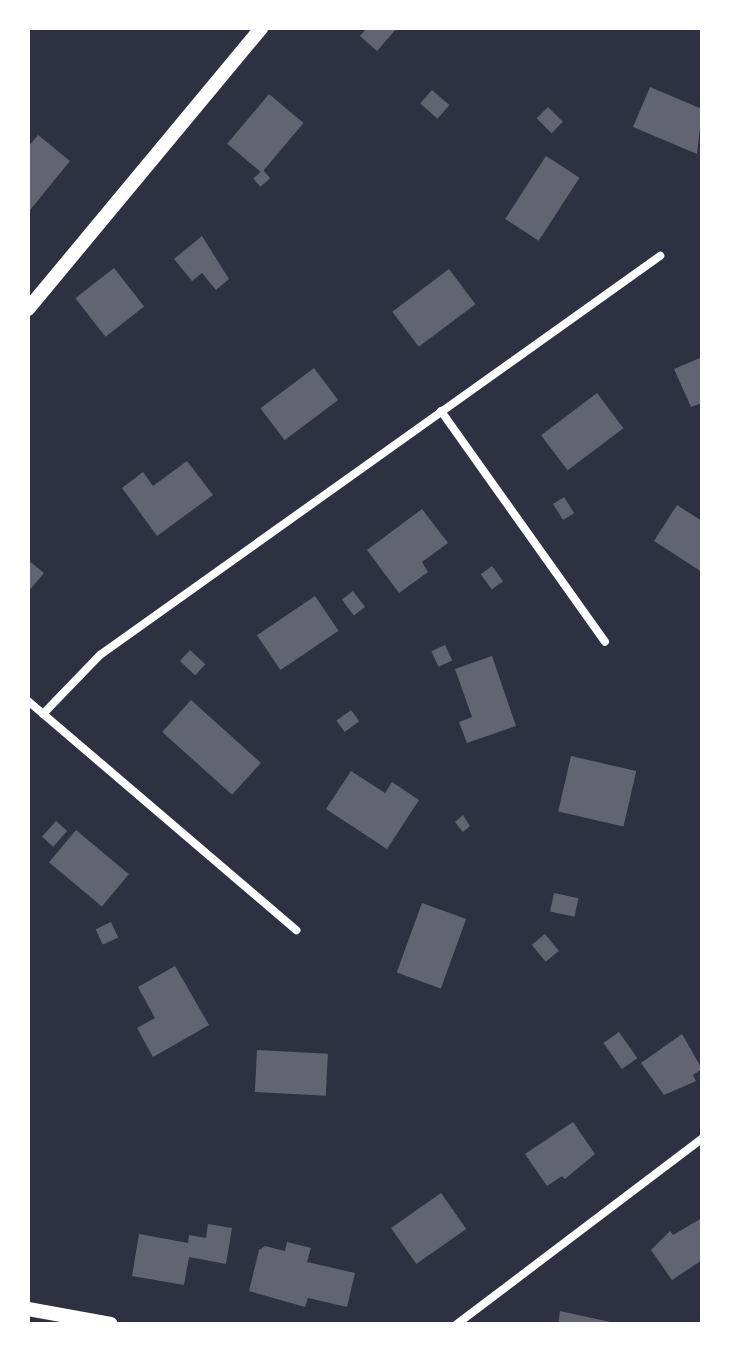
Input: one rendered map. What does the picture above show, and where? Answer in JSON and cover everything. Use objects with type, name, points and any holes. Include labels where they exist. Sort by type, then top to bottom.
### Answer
[{"type":"street","points":[[28,309],[261,28]]},
{"type":"street","points":[[43,714],[100,655],[660,256]]},
{"type":"street","points":[[441,411],[605,642]]},
{"type":"street","points":[[28,701],[296,930]]},
{"type":"street","points":[[457,1324],[702,1139]]},
{"type":"street","points":[[28,1309],[111,1324]]},
{"type":"building","points":[[367,28],[397,28],[377,51],[360,36]]},
{"type":"building","points":[[650,87],[702,109],[697,154],[633,127]]},
{"type":"building","points":[[432,90],[449,105],[438,119],[420,104]]},
{"type":"building","points":[[269,94],[303,123],[262,173],[227,144]]},
{"type":"building","points":[[548,107],[563,122],[552,133],[537,118]]},
{"type":"building","points":[[38,135],[70,161],[30,210],[28,147]]},
{"type":"building","points":[[546,156],[580,178],[539,241],[505,219]]},
{"type":"building","points":[[263,170],[270,178],[260,187],[253,179]]},
{"type":"building","points":[[202,236],[229,279],[216,290],[202,273],[192,281],[174,259]]},
{"type":"building","points":[[114,268],[144,307],[106,337],[75,298]]},
{"type":"building","points":[[449,269],[475,304],[419,347],[392,312]]},
{"type":"building","points":[[702,357],[702,403],[691,407],[674,369]]},
{"type":"building","points":[[314,368],[338,400],[285,440],[260,408]]},
{"type":"building","points":[[597,393],[623,428],[568,470],[541,435]]},
{"type":"building","points":[[187,461],[213,495],[157,536],[122,488],[143,472],[153,486]]},
{"type":"building","points":[[564,497],[574,513],[563,520],[553,504]]},
{"type":"building","points":[[677,505],[702,521],[702,572],[654,541]]},
{"type":"building","points":[[422,509],[448,543],[422,562],[428,572],[399,593],[367,550]]},
{"type":"building","points":[[28,560],[44,573],[28,592]]},
{"type":"building","points":[[492,566],[503,581],[492,590],[481,574]]},
{"type":"building","points":[[353,591],[365,607],[354,615],[342,599]]},
{"type":"building","points":[[315,596],[338,631],[280,670],[257,635]]},
{"type":"building","points":[[445,645],[452,660],[439,667],[431,651]]},
{"type":"building","points":[[190,650],[205,664],[195,675],[180,661]]},
{"type":"building","points":[[492,656],[516,726],[467,743],[459,722],[472,717],[455,669]]},
{"type":"building","points":[[191,700],[261,763],[232,795],[162,732]]},
{"type":"building","points":[[351,710],[359,721],[345,732],[336,721]]},
{"type":"building","points":[[571,756],[636,771],[623,827],[558,812]]},
{"type":"building","points":[[351,771],[385,793],[392,782],[419,800],[387,849],[326,809]]},
{"type":"building","points":[[463,815],[470,826],[463,832],[455,822]]},
{"type":"building","points":[[56,821],[67,831],[53,847],[42,837]]},
{"type":"building","points":[[76,830],[129,874],[102,907],[49,862]]},
{"type":"building","points":[[554,893],[578,898],[575,917],[550,912]]},
{"type":"building","points":[[422,903],[466,919],[441,989],[397,973]]},
{"type":"building","points":[[111,922],[118,937],[103,945],[96,929]]},
{"type":"building","points":[[545,934],[559,951],[546,962],[532,945]]},
{"type":"building","points":[[175,966],[209,1025],[153,1057],[137,1028],[155,1018],[138,987]]},
{"type":"building","points":[[619,1032],[637,1058],[622,1069],[603,1043]]},
{"type":"building","points":[[682,1034],[702,1069],[693,1075],[696,1081],[664,1095],[641,1063]]},
{"type":"building","points":[[257,1050],[328,1054],[326,1096],[255,1092]]},
{"type":"building","points":[[573,1122],[595,1154],[565,1179],[562,1176],[547,1186],[525,1154]]},
{"type":"building","points":[[441,1193],[466,1229],[416,1264],[391,1228]]},
{"type":"building","points":[[702,1218],[702,1260],[672,1280],[651,1250],[670,1231],[673,1235]]},
{"type":"building","points":[[208,1224],[232,1228],[226,1264],[189,1257],[184,1285],[132,1276],[139,1234],[188,1243],[189,1235],[206,1238]]},
{"type":"building","points":[[287,1242],[311,1248],[307,1262],[355,1273],[347,1307],[308,1298],[305,1307],[249,1291],[259,1250],[265,1246],[285,1251]]},
{"type":"building","points":[[560,1311],[615,1323],[615,1324],[558,1324]]}]
